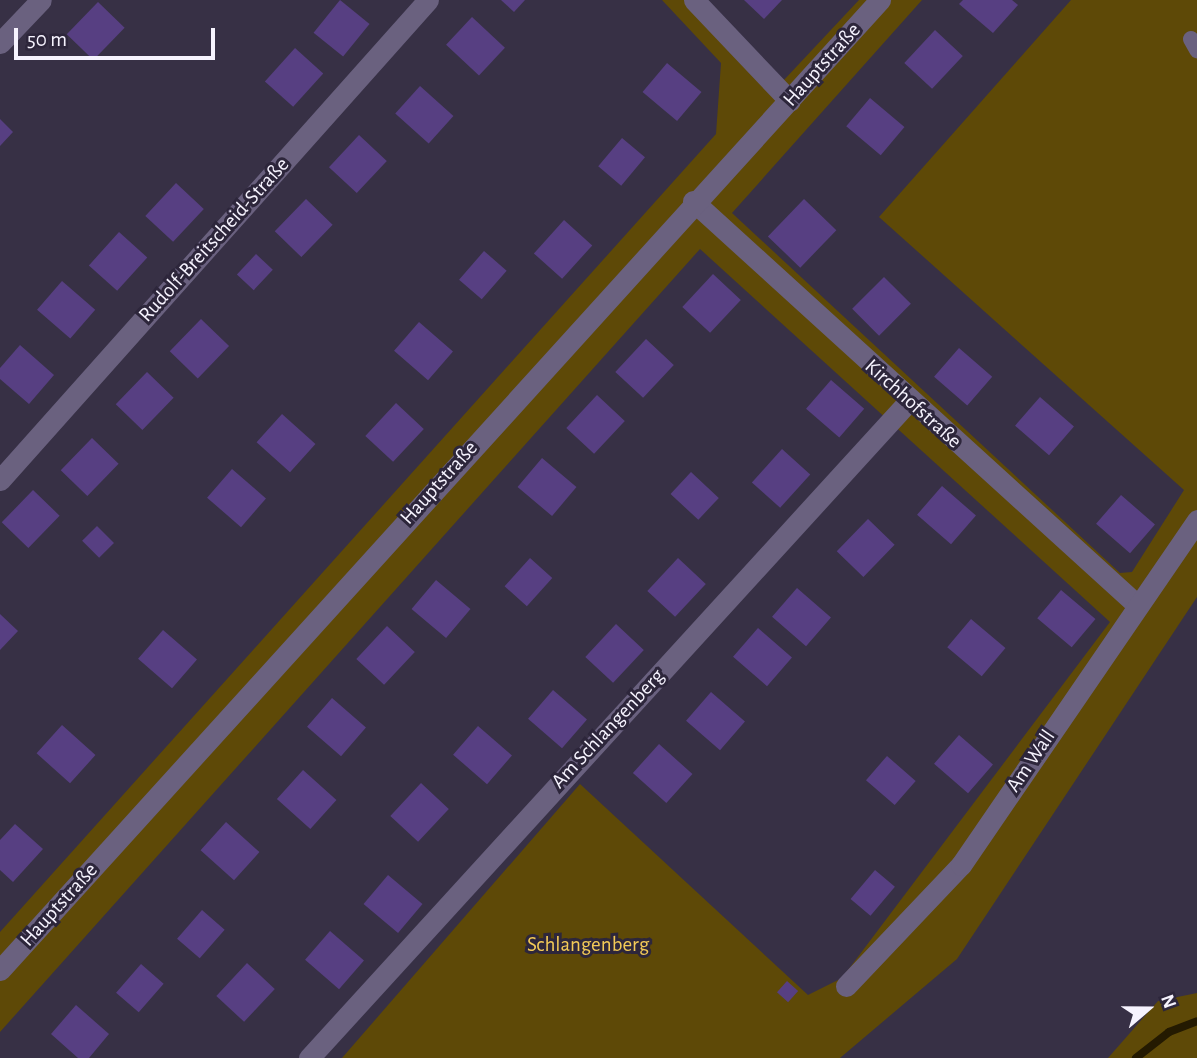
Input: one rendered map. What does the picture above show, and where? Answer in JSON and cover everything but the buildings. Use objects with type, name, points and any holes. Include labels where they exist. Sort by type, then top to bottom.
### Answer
[{"type":"street","points":[[0,43],[41,0]]},
{"type":"street","name":"Rudolf-Breitscheid-Straße","points":[[0,480],[428,0]]},
{"type":"street","points":[[694,0],[790,101]]},
{"type":"street","name":"Hauptstraße","points":[[0,970],[693,201],[790,101],[880,0]]},
{"type":"street","name":"Kirchhofstraße","points":[[693,201],[909,401],[1136,604]]},
{"type":"street","name":"Am Schlangenberg","points":[[309,1058],[909,401]]},
{"type":"street","name":"Am Wall","points":[[846,986],[961,865],[1136,604],[1197,520]]},
{"type":"green space","name":"Schlangenberg","points":[[662,0],[705,0],[783,81],[859,0],[922,0],[732,213],[1120,573],[1132,572],[1184,490],[879,217],[1071,0],[1197,0],[1197,597],[957,959],[840,1058],[342,1058],[580,784],[808,995],[842,978],[1110,622],[700,249],[0,1032],[0,932],[716,134],[721,63]]},
{"type":"green space","points":[[1197,993],[1197,1058],[1108,1058],[1158,1001]]},
{"type":"waterway","points":[[1136,1058],[1169,1032],[1197,1021]]}]
